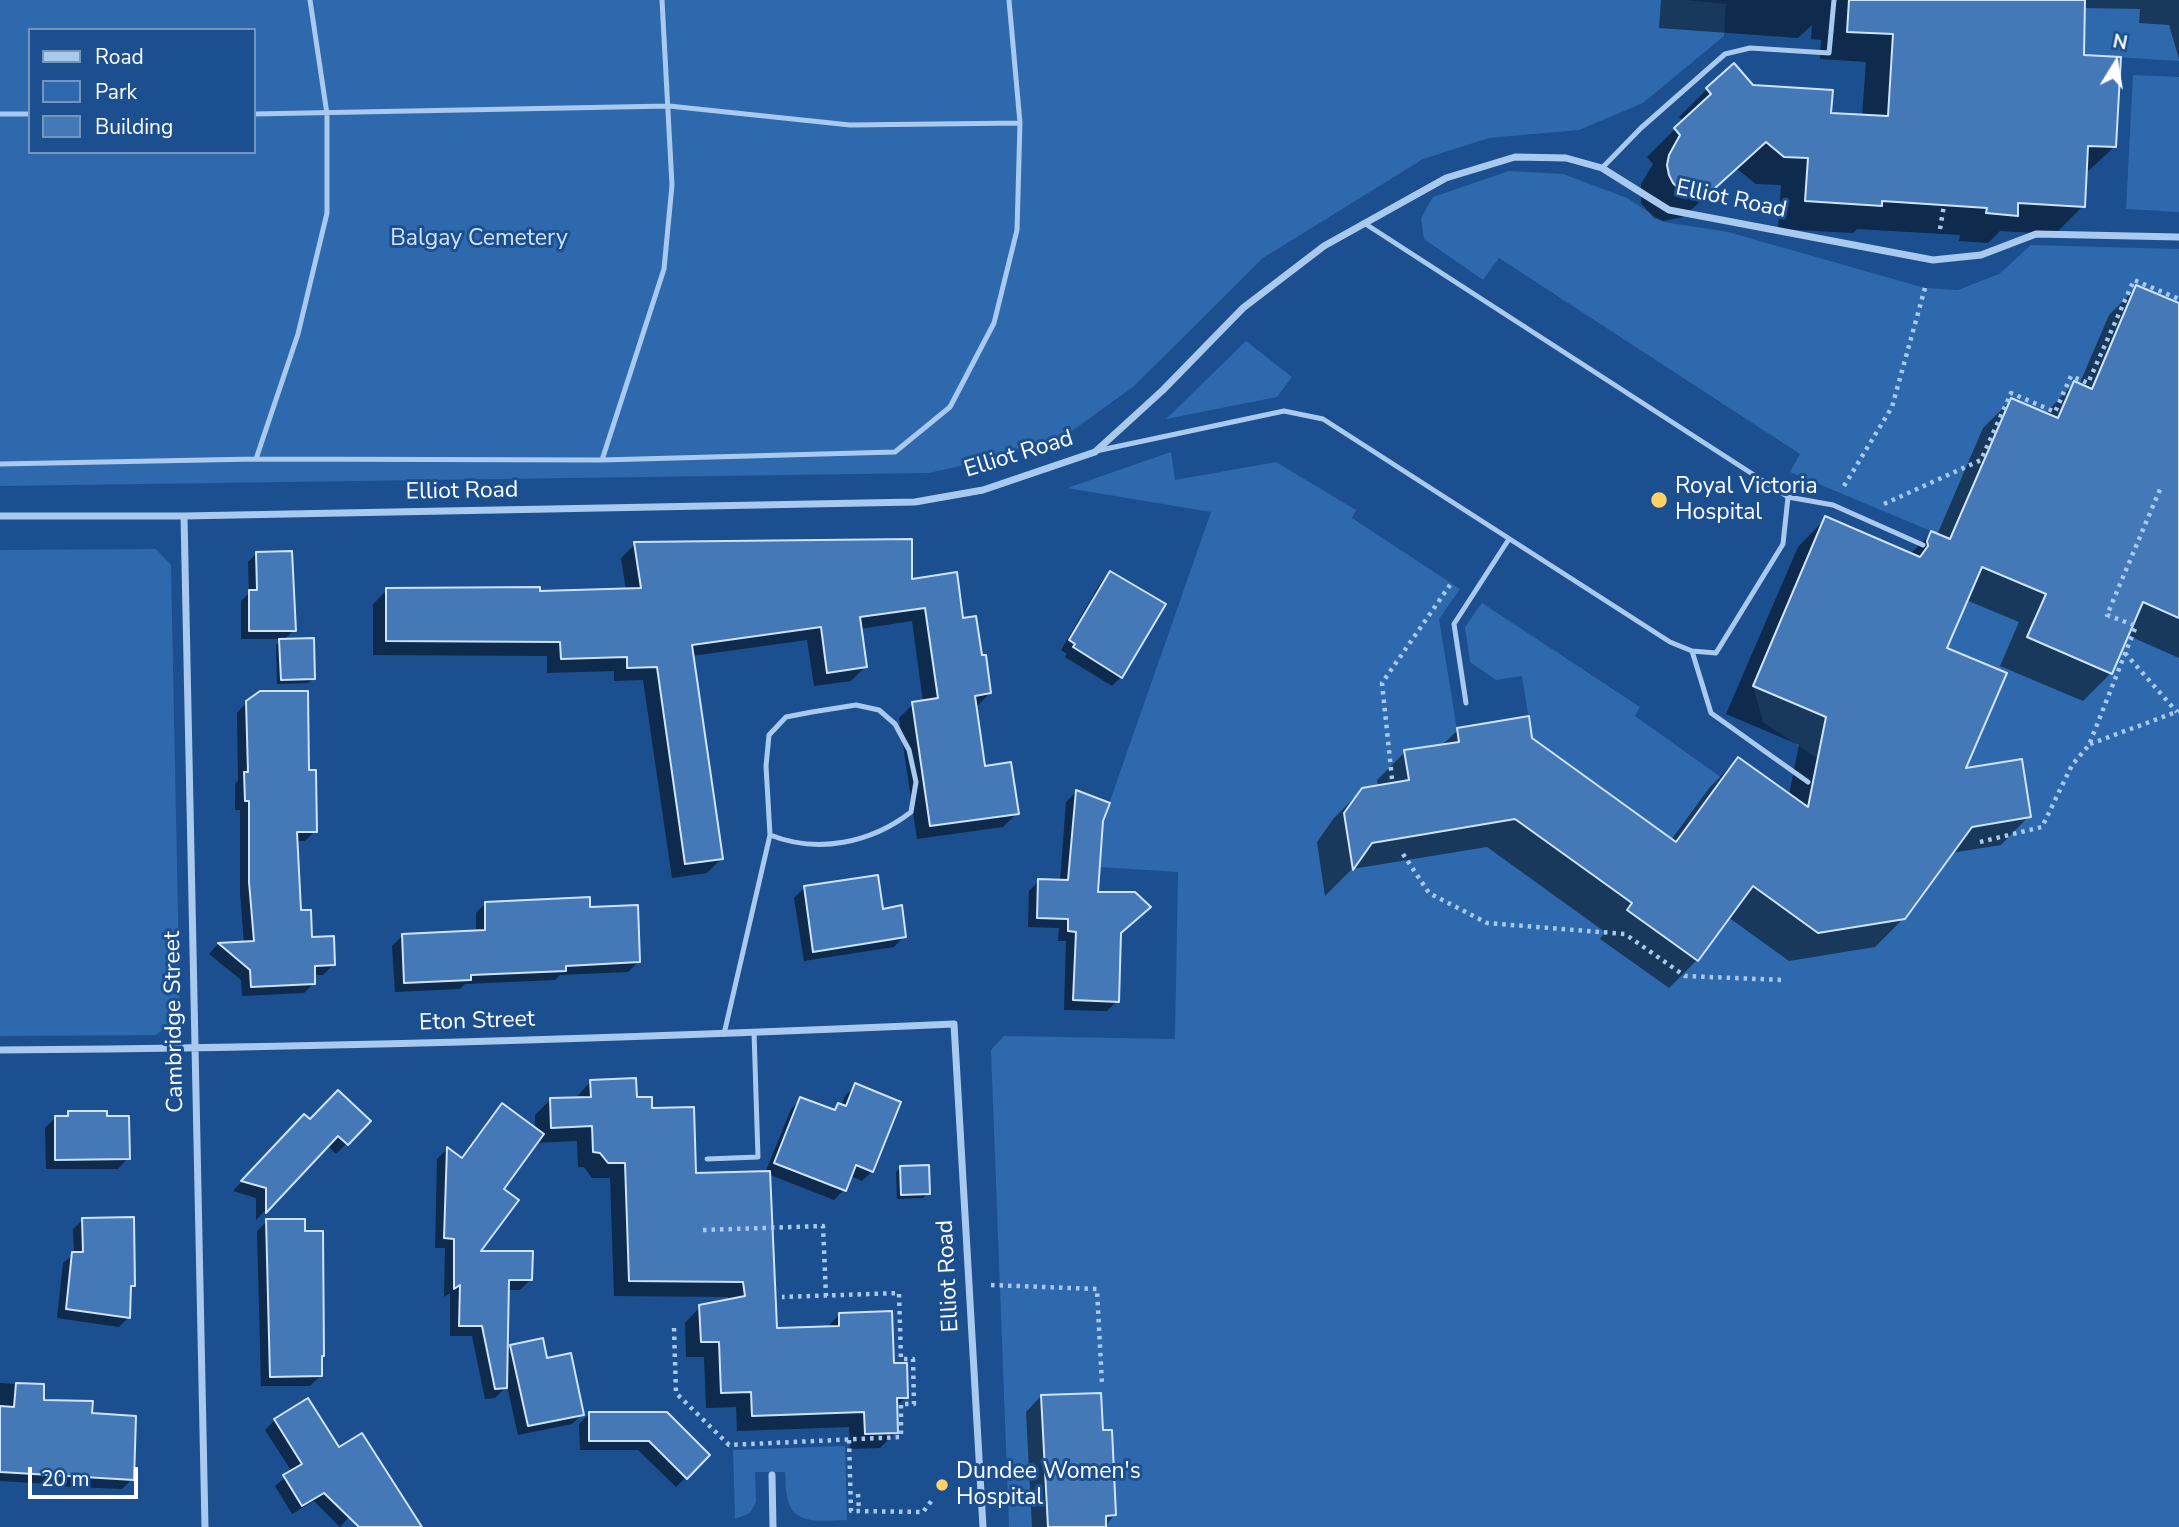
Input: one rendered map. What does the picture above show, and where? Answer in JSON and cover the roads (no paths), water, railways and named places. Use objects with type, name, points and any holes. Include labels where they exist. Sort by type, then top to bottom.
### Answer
[{"type":"street","name":"Elliot Road","points":[[0,516],[184,516],[915,502],[983,489],[1095,452],[1163,390],[1243,308],[1324,246],[1446,178],[1516,157],[1566,158],[1602,168],[1669,210],[1933,260],[1981,255],[2036,234],[2179,237]]},
{"type":"street","name":"Cambridge Street","points":[[184,516],[205,1527]]},
{"type":"street","name":"Elliot Road","points":[[954,1024],[983,1527]]},
{"type":"street","name":"Eton Street","points":[[0,1050],[195,1049],[724,1034],[954,1024]]},
{"type":"street","points":[[772,1475],[773,1527]]},
{"type":"lane","points":[[256,459],[298,334],[327,213],[327,114],[310,0]]},
{"type":"lane","points":[[603,460],[664,269],[672,185],[662,0]]},
{"type":"lane","points":[[0,464],[256,459],[603,460],[895,452],[950,407],[993,323],[1017,230],[1020,123],[1009,0]]},
{"type":"lane","points":[[1602,168],[1641,128],[1725,54],[1749,48],[1829,54],[1834,0]]},
{"type":"lane","points":[[256,114],[669,106],[850,125],[1020,123]]},
{"type":"lane","points":[[0,114],[28,114]]},
{"type":"lane","points":[[1364,223],[1788,496],[1833,505],[1923,545]]},
{"type":"lane","points":[[1095,452],[1284,411],[1323,419],[1670,642],[1692,651],[1716,653],[1783,544],[1788,496]]},
{"type":"lane","points":[[1466,703],[1454,624],[1509,539]]},
{"type":"lane","points":[[1692,651],[1711,713],[1808,782]]},
{"type":"lane","points":[[724,1034],[770,835],[766,766],[769,735],[786,717],[856,705],[879,710],[895,724],[909,750],[916,782],[911,812],[891,827],[870,837],[820,845],[790,843],[770,835]]},
{"type":"lane","points":[[707,1159],[758,1157],[754,1032]]},
{"type":"place","name":"Royal Victoria Hospital","points":[[1659,500]]},
{"type":"place","name":"Dundee Women's Hospital","points":[[942,1485]]},
{"type":"park label","name":"Balgay Cemetery","points":[[479,239]]}]
